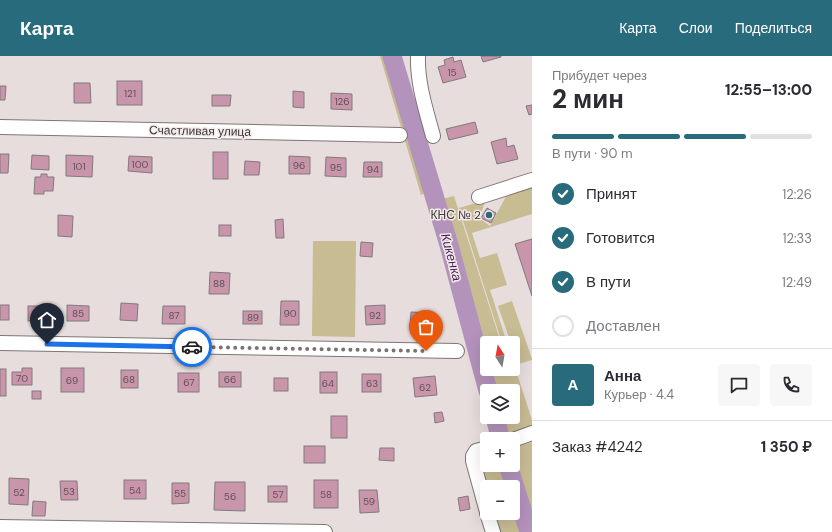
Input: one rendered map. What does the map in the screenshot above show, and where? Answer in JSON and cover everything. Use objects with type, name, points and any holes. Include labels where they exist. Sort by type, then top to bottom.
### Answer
[{"type":"street","points":[[418,56],[420,85],[433,136]]},
{"type":"street","name":"Счастливая улица","points":[[0,127],[400,135]]},
{"type":"street","points":[[480,197],[532,180]]},
{"type":"street","points":[[0,343],[458,351]]},
{"type":"street","points":[[520,438],[531,434]]},
{"type":"street","points":[[478,450],[474,465],[480,487]]},
{"type":"street","points":[[489,520],[493,532]]},
{"type":"street","points":[[0,527],[325,532]]},
{"type":"shaded area","points":[[380,56],[393,56],[435,194],[432,202],[429,191],[421,195]]},
{"type":"shaded area","points":[[532,184],[532,214],[472,233],[480,258],[497,253],[507,285],[490,290],[505,336],[500,336],[459,208],[486,200],[479,218],[490,226],[509,191]]},
{"type":"shaded area","points":[[454,196],[499,336],[480,336],[480,349],[438,200]]},
{"type":"shaded area","points":[[313,241],[356,241],[355,337],[312,336]]},
{"type":"shaded area","points":[[512,301],[532,360],[520,363],[520,336],[509,336],[498,306]]},
{"type":"shaded area","points":[[488,376],[518,376],[532,420],[532,428],[518,432],[503,432],[501,424],[520,424],[520,384],[490,384]]},
{"type":"shaded area","points":[[532,442],[532,532],[520,497],[520,480],[515,480],[512,472],[520,472],[520,446]]},
{"type":"shaded area","points":[[482,472],[509,472],[511,480],[484,480]]},
{"type":"shaded area","points":[[520,509],[527,532],[498,532],[494,520],[520,520]]},
{"type":"building","points":[[481,56],[501,56],[501,57],[483,62]]},
{"type":"building","points":[[453,57],[454,62],[461,60],[466,77],[443,83],[438,67],[445,65],[444,60]]},
{"type":"building","points":[[117,81],[142,81],[142,105],[117,105]]},
{"type":"building","points":[[74,83],[90,83],[91,103],[74,103]]},
{"type":"building","points":[[0,86],[6,86],[5,100],[0,100]]},
{"type":"building","points":[[293,91],[304,92],[304,108],[293,107]]},
{"type":"building","points":[[331,93],[352,94],[352,110],[331,109]]},
{"type":"building","points":[[212,95],[231,95],[230,106],[212,106]]},
{"type":"building","points":[[532,105],[532,114],[529,115],[526,106]]},
{"type":"building","points":[[475,122],[478,133],[449,140],[446,129]]},
{"type":"building","points":[[506,138],[507,147],[514,145],[518,159],[497,164],[491,142]]},
{"type":"building","points":[[213,152],[228,152],[228,179],[213,179]]},
{"type":"building","points":[[0,154],[9,154],[8,173],[0,173]]},
{"type":"building","points":[[32,155],[49,156],[49,170],[31,169]]},
{"type":"building","points":[[66,155],[93,156],[92,177],[66,176]]},
{"type":"building","points":[[129,156],[152,157],[152,173],[128,171]]},
{"type":"building","points":[[289,156],[310,157],[310,174],[289,174]]},
{"type":"building","points":[[326,157],[346,158],[346,177],[325,176]]},
{"type":"building","points":[[245,161],[260,162],[259,175],[244,175]]},
{"type":"building","points":[[364,162],[382,162],[382,177],[363,177]]},
{"type":"building","points":[[41,174],[47,174],[47,177],[54,177],[53,191],[44,191],[44,194],[34,194],[35,177],[41,177]]},
{"type":"building","name":"КНС № 2","points":[[487,208],[496,213],[491,223],[481,218]]},
{"type":"building","points":[[58,215],[73,216],[72,237],[58,236]]},
{"type":"building","points":[[283,219],[284,238],[276,238],[275,220]]},
{"type":"building","points":[[219,225],[231,225],[231,236],[219,236]]},
{"type":"building","points":[[532,239],[532,296],[515,244]]},
{"type":"building","points":[[361,242],[373,243],[372,257],[360,256]]},
{"type":"building","points":[[210,272],[230,273],[229,294],[209,294]]},
{"type":"building","points":[[281,301],[299,301],[299,325],[280,325]]},
{"type":"building","points":[[121,303],[138,304],[137,321],[120,320]]},
{"type":"building","points":[[0,305],[9,305],[9,320],[0,320]]},
{"type":"building","points":[[67,305],[89,306],[89,321],[67,321]]},
{"type":"building","points":[[385,305],[385,324],[366,325],[365,306]]},
{"type":"building","points":[[28,306],[49,306],[49,321],[28,321]]},
{"type":"building","points":[[163,306],[185,306],[185,324],[162,324]]},
{"type":"building","points":[[243,311],[262,311],[262,324],[243,324]]},
{"type":"building","points":[[411,312],[433,313],[432,329],[410,328]]},
{"type":"building","points":[[22,368],[32,368],[32,385],[12,385],[12,372],[22,372]]},
{"type":"building","points":[[61,368],[84,368],[84,392],[61,392]]},
{"type":"building","points":[[0,369],[6,369],[6,396],[0,396]]},
{"type":"building","points":[[121,370],[138,370],[138,388],[121,388]]},
{"type":"building","points":[[219,372],[241,372],[241,387],[219,387]]},
{"type":"building","points":[[320,372],[337,372],[337,393],[320,393]]},
{"type":"building","points":[[178,373],[199,373],[199,392],[178,392]]},
{"type":"building","points":[[362,374],[381,374],[381,392],[362,392]]},
{"type":"building","points":[[435,376],[437,395],[415,397],[413,378]]},
{"type":"building","points":[[274,378],[288,378],[288,391],[274,391]]},
{"type":"building","points":[[32,391],[41,391],[41,399],[32,399]]},
{"type":"building","points":[[442,412],[444,421],[435,423],[434,413]]},
{"type":"building","points":[[331,416],[347,416],[347,438],[331,438]]},
{"type":"building","points":[[304,446],[325,446],[325,463],[304,463]]},
{"type":"building","points":[[380,448],[394,448],[394,461],[379,460]]},
{"type":"building","points":[[9,478],[29,479],[28,505],[9,504]]},
{"type":"building","points":[[124,480],[146,480],[146,499],[124,499]]},
{"type":"building","points":[[314,480],[338,480],[338,508],[314,508]]},
{"type":"building","points":[[60,481],[77,481],[78,500],[61,500]]},
{"type":"building","points":[[215,482],[245,482],[245,511],[214,510]]},
{"type":"building","points":[[172,483],[189,483],[189,503],[172,504]]},
{"type":"building","points":[[268,486],[287,486],[287,502],[268,502]]},
{"type":"building","points":[[359,490],[377,490],[379,512],[360,513]]},
{"type":"building","points":[[468,496],[470,509],[460,511],[458,498]]},
{"type":"building","points":[[33,501],[46,502],[45,516],[32,516]]},
{"type":"waterway","name":"Кикенка","points":[[392,56],[449,245],[486,384]]},
{"type":"waterway","name":"Кикенка","points":[[497,424],[499,432]]},
{"type":"waterway","name":"Кикенка","points":[[510,472],[529,532]]},
{"type":"way so far","points":[[192,347],[426,351]]},
{"type":"place","name":"КНС № 2","points":[[489,215]]},
{"type":"route","points":[[47,344],[192,347]]}]
